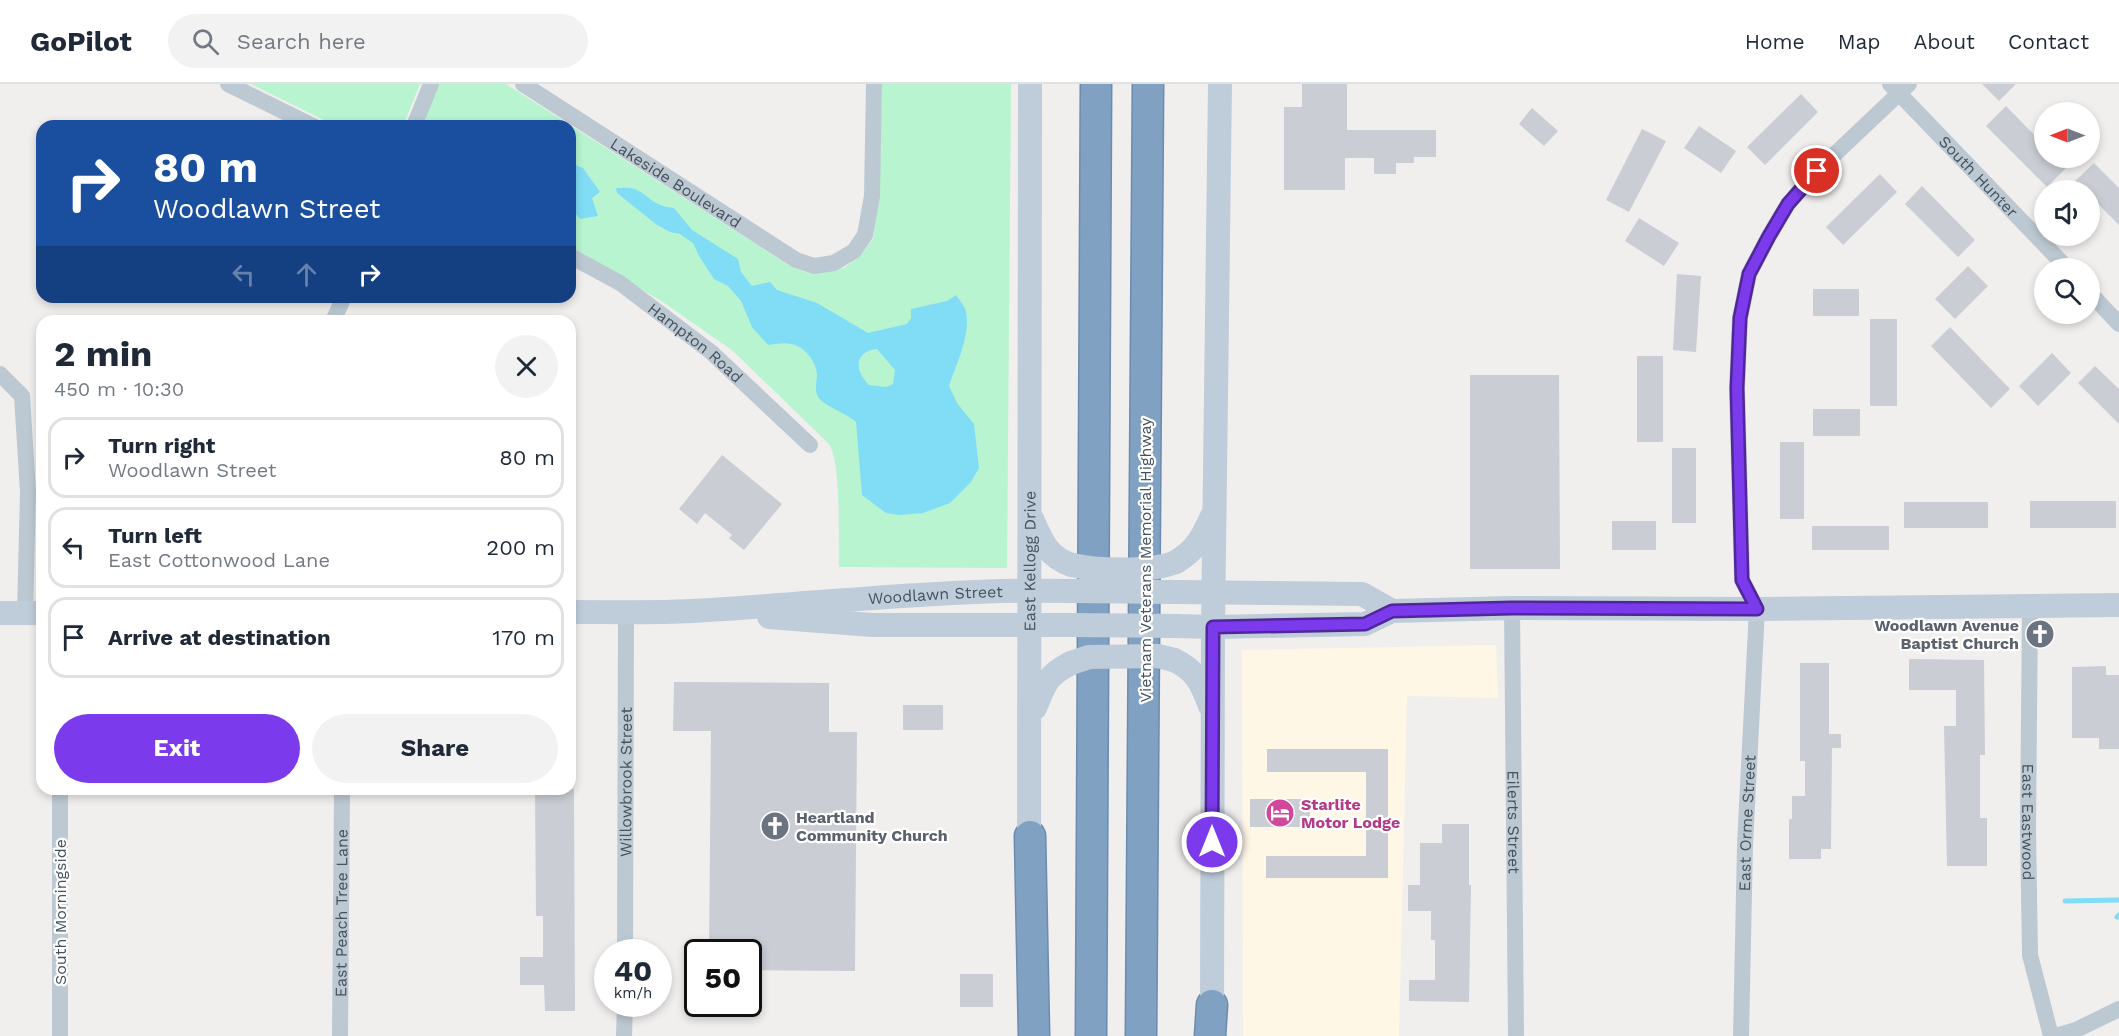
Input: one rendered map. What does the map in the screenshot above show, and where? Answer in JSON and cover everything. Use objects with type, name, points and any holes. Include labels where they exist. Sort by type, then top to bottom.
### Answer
[{"type":"highway","points":[[1091,1036],[1096,84]]},
{"type":"highway","name":"Vietnam Veterans Memorial Highway","points":[[1141,1036],[1148,93]]},
{"type":"highway","points":[[1030,836],[1034,1036]]},
{"type":"highway","points":[[1212,1005],[1212,1036]]},
{"type":"main road","name":"East Kellogg Drive","points":[[1021,1036],[1030,836],[1030,84]]},
{"type":"main road","points":[[1212,1005],[1213,593],[1220,84]]},
{"type":"main road","points":[[1031,516],[1044,547],[1061,562],[1084,568],[1156,568],[1176,562],[1189,554],[1199,543],[1214,510]]},
{"type":"main road","name":"Woodlawn Street","points":[[576,612],[691,611],[873,597],[1030,590],[1362,594],[1392,611]]},
{"type":"main road","name":"Woodlawn Street","points":[[691,611],[872,625],[1213,627],[1365,624],[1392,611],[1512,608],[1757,609],[2119,605]]},
{"type":"main road","points":[[0,613],[33,613]]},
{"type":"main road","points":[[1030,718],[1046,681],[1057,670],[1089,657],[1158,656],[1174,660],[1185,665],[1201,682],[1212,711]]},
{"type":"street","points":[[228,84],[302,120]]},
{"type":"street","points":[[416,120],[430,84]]},
{"type":"street","name":"Lakeside Boulevard","points":[[523,84],[796,260],[814,266],[834,263],[854,251],[865,235],[872,196],[874,84]]},
{"type":"street","points":[[1757,609],[1742,580],[1737,388],[1740,318],[1749,274],[1788,204],[1899,87]]},
{"type":"street","name":"South Hunter","points":[[1899,87],[2058,258]]},
{"type":"street","name":"Hampton Road","points":[[576,259],[620,283],[711,352],[810,445]]},
{"type":"street","points":[[2100,303],[2119,324]]},
{"type":"street","points":[[0,374],[22,396],[33,613]]},
{"type":"street","name":"East Eastwood","points":[[2030,606],[2028,829],[2030,955],[2051,1036]]},
{"type":"street","name":"Eilerts Street","points":[[1512,608],[1516,1036]]},
{"type":"street","name":"East Orme Street","points":[[1741,1036],[1745,845],[1757,609]]},
{"type":"street","name":"Willowbrook Street","points":[[625,939],[626,612]]},
{"type":"street","name":"South Morningside","points":[[60,795],[60,1036]]},
{"type":"street","name":"East Peach Tree Lane","points":[[340,1036],[342,795]]},
{"type":"street","points":[[2056,1036],[2076,1030],[2119,1009]]},
{"type":"street","points":[[624,1036],[625,1017]]},
{"type":"shaded area","points":[[1496,645],[1498,698],[1407,696],[1399,1036],[1243,1036],[1242,650]]},
{"type":"green space","points":[[251,84],[420,84],[405,120],[324,120]]},
{"type":"green space","points":[[438,84],[506,84],[562,120],[423,120]]},
{"type":"green space","points":[[882,84],[1011,84],[1007,568],[839,567],[838,485],[829,444],[733,351],[663,302],[576,251],[576,129],[790,266],[808,273],[844,268],[861,255],[873,239],[879,192]]},
{"type":"water","points":[[576,165],[583,168],[600,192],[592,198],[598,216],[580,219],[576,214]]},
{"type":"water","points":[[616,188],[633,188],[657,203],[674,208],[692,230],[738,259],[741,272],[752,286],[770,282],[777,290],[817,303],[868,333],[907,324],[911,318],[911,309],[947,301],[956,295],[963,305],[967,321],[962,349],[949,386],[957,403],[974,424],[979,468],[971,482],[950,503],[923,513],[900,515],[886,513],[862,495],[856,422],[818,397],[816,369],[808,355],[796,345],[782,343],[768,345],[752,327],[741,301],[728,286],[714,279],[693,243],[680,234],[657,225],[617,193]],"holes":[[[877,349],[895,370],[893,384],[886,387],[869,385],[861,374],[860,358],[869,351]]]},
{"type":"building","points":[[1302,84],[1347,84],[1347,130],[1436,130],[1436,157],[1414,157],[1414,163],[1396,163],[1396,174],[1374,174],[1374,158],[1345,158],[1345,190],[1284,190],[1284,107],[1302,107]]},
{"type":"building","points":[[1982,84],[2016,84],[1999,101]]},
{"type":"building","points":[[1801,94],[1818,112],[1765,165],[1747,147]]},
{"type":"building","points":[[2006,106],[2034,135],[2034,168],[2066,168],[2054,180],[2040,180],[1986,126]]},
{"type":"building","points":[[1532,108],[1558,131],[1544,146],[1519,124]]},
{"type":"building","points":[[1699,126],[1736,151],[1721,173],[1684,148]]},
{"type":"building","points":[[1642,129],[1666,141],[1629,212],[1606,200]]},
{"type":"building","points":[[2089,168],[2099,168],[2119,188],[2119,225],[2100,206],[2100,180],[2076,180]]},
{"type":"building","points":[[1880,174],[1897,192],[1843,245],[1826,227]]},
{"type":"building","points":[[1922,186],[1975,240],[1958,257],[1905,204]]},
{"type":"building","points":[[1639,218],[1679,243],[1664,266],[1625,241]]},
{"type":"building","points":[[1968,266],[1988,286],[1955,319],[1935,299]]},
{"type":"building","points":[[1677,274],[1701,276],[1696,352],[1673,350]]},
{"type":"building","points":[[1813,289],[1859,289],[1859,316],[1813,316]]},
{"type":"building","points":[[1870,319],[1897,319],[1897,406],[1870,406]]},
{"type":"building","points":[[1950,327],[2010,389],[1991,408],[1931,346]]},
{"type":"building","points":[[2052,353],[2071,373],[2038,406],[2019,386]]},
{"type":"building","points":[[1637,356],[1663,356],[1663,442],[1637,442]]},
{"type":"building","points":[[2095,366],[2119,389],[2119,424],[2078,383]]},
{"type":"building","points":[[1470,375],[1559,375],[1560,569],[1470,569]]},
{"type":"building","points":[[1813,409],[1860,409],[1860,436],[1813,436]]},
{"type":"building","points":[[1780,442],[1804,442],[1804,519],[1780,519]]},
{"type":"building","points":[[1672,448],[1696,448],[1696,523],[1672,523]]},
{"type":"building","points":[[722,455],[782,504],[744,550],[729,538],[732,535],[705,513],[697,524],[679,509]]},
{"type":"building","points":[[2030,501],[2116,501],[2116,528],[2030,528]]},
{"type":"building","points":[[1904,502],[1988,502],[1988,528],[1904,528]]},
{"type":"building","points":[[1612,521],[1656,521],[1656,550],[1612,550]]},
{"type":"building","points":[[1812,526],[1889,526],[1889,550],[1812,550]]},
{"type":"building","points":[[1909,659],[1984,660],[1985,755],[1980,755],[1980,818],[1987,818],[1987,866],[1947,866],[1944,726],[1956,726],[1956,690],[1909,690]]},
{"type":"building","points":[[1800,663],[1829,663],[1829,734],[1841,734],[1841,748],[1832,748],[1831,849],[1821,849],[1821,859],[1789,859],[1789,819],[1792,819],[1792,796],[1805,796],[1805,761],[1800,761]]},
{"type":"building","points":[[2106,666],[2106,675],[2119,675],[2119,749],[2099,749],[2099,738],[2072,738],[2072,667]]},
{"type":"building","points":[[674,682],[829,683],[829,732],[857,732],[855,971],[762,970],[762,939],[709,939],[711,731],[673,731]]},
{"type":"building","points":[[903,705],[943,705],[943,730],[903,730]]},
{"type":"building","points":[[1267,749],[1388,749],[1388,878],[1266,878],[1266,856],[1366,856],[1366,772],[1267,772]]},
{"type":"building","points":[[535,795],[574,795],[575,1011],[545,1011],[544,985],[520,985],[520,957],[543,957],[543,916],[536,916]]},
{"type":"building","name":"Starlite Motor Lodge","points":[[1250,799],[1310,799],[1310,827],[1250,827]]},
{"type":"building","points":[[1442,824],[1469,824],[1469,885],[1471,885],[1469,1002],[1409,1001],[1409,980],[1435,980],[1435,940],[1431,940],[1431,911],[1408,911],[1408,885],[1420,885],[1420,843],[1442,843]]},
{"type":"building","points":[[960,974],[993,974],[993,1007],[960,1007]]},
{"type":"waterway","points":[[2065,901],[2119,900]]},
{"type":"place","name":"Woodlawn Avenue Baptist Church","points":[[2040,634]]},
{"type":"place","name":"Starlite Motor Lodge","points":[[1280,813]]},
{"type":"place","name":"Heartland Community Church","points":[[775,826]]},
{"type":"route","points":[[1212,842],[1213,627],[1365,624],[1392,611],[1512,608],[1757,609],[1742,580],[1743,547],[1737,388],[1740,318],[1749,274],[1788,204],[1817,171]]}]
